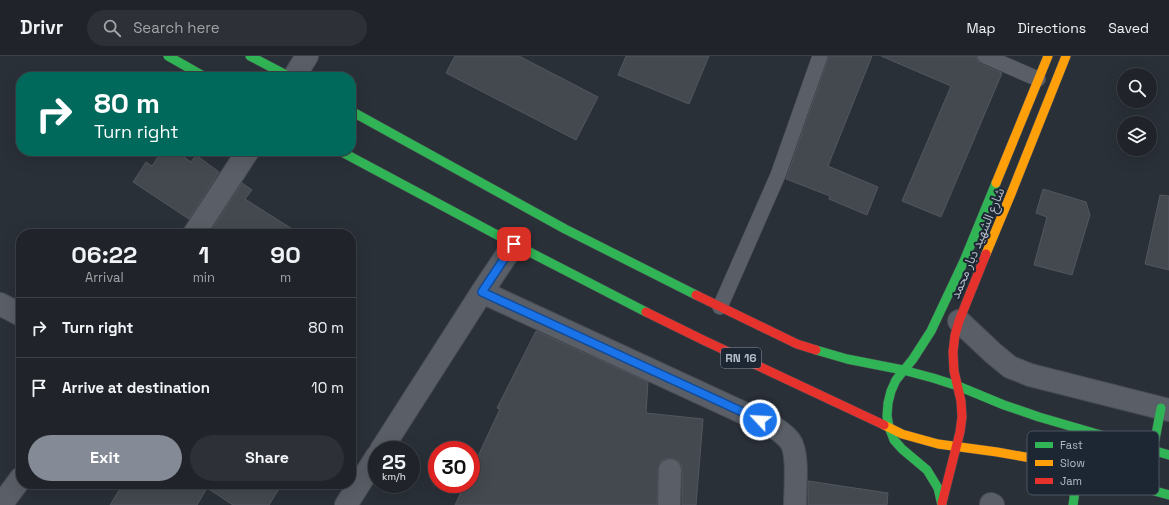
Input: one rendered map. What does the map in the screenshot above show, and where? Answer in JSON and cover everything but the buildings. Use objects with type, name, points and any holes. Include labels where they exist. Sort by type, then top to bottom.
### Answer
[{"type":"main road","points":[[168,56],[196,72]]},
{"type":"main road","points":[[250,56],[280,72]]},
{"type":"main road","name":"شارع الشهيد دبار محمد","points":[[889,428],[887,416],[891,391],[896,380],[923,345],[939,316],[964,261],[1048,56]]},
{"type":"main road","name":"شارع الشهيد دبار محمد","points":[[942,504],[957,447],[962,417],[961,401],[954,371],[953,352],[955,335],[979,270],[1066,56]]},
{"type":"main road","points":[[356,114],[564,229],[797,344],[847,359],[903,370],[958,386],[1004,405],[1087,431]]},
{"type":"main road","name":"RN 16","points":[[349,156],[514,244],[703,340],[902,434],[921,440],[957,447],[1027,457]]},
{"type":"main road","points":[[994,188],[1011,194]]},
{"type":"main road","points":[[1159,431],[1165,409]]},
{"type":"main road","points":[[889,428],[894,440],[927,470],[938,488],[942,504]]},
{"type":"main road","points":[[1159,452],[1169,455]]},
{"type":"main road","name":"RN 16","points":[[1159,492],[1169,495]]},
{"type":"main road","points":[[1073,505],[1074,495]]},
{"type":"street","points":[[297,72],[307,56]]},
{"type":"street","points":[[197,229],[245,156]]},
{"type":"street","points":[[387,441],[514,244]]},
{"type":"street","points":[[482,292],[778,430],[790,440],[795,450],[795,505]]},
{"type":"street","points":[[0,304],[16,312]]},
{"type":"street","points":[[959,321],[1010,367],[1030,375],[1165,409]]},
{"type":"street","points":[[346,505],[368,470]]},
{"type":"street","points":[[669,505],[670,470]]},
{"type":"street","points":[[4,502],[16,485]]},
{"type":"lane","points":[[720,307],[778,176],[820,56]]},
{"type":"lane","points":[[985,56],[1038,79]]},
{"type":"traffic: fast","points":[[168,56],[196,72]]},
{"type":"traffic: fast","points":[[250,56],[280,72]]},
{"type":"traffic: fast","points":[[356,114],[565,229],[696,295]]},
{"type":"traffic: fast","points":[[349,156],[514,244],[646,312]]},
{"type":"traffic: fast","points":[[942,505],[938,488],[927,470],[902,449],[894,440],[887,416],[888,403],[896,380],[913,359],[931,331],[964,261],[996,183]]},
{"type":"traffic: fast","points":[[816,350],[847,359],[903,370],[933,378],[958,386],[1004,405],[1087,431]]},
{"type":"traffic: fast","points":[[1157,431],[1161,408]]},
{"type":"traffic: fast","points":[[1159,452],[1169,455]]},
{"type":"traffic: fast","points":[[1159,492],[1169,495]]},
{"type":"traffic: fast","points":[[1073,505],[1074,495]]},
{"type":"traffic: slow","points":[[996,183],[1048,56]]},
{"type":"traffic: slow","points":[[986,254],[1066,56]]},
{"type":"traffic: slow","points":[[884,425],[902,434],[938,444],[1027,457]]},
{"type":"traffic: jam","points":[[942,503],[960,432],[962,417],[961,401],[954,371],[953,352],[955,335],[959,321],[986,254]]},
{"type":"traffic: jam","points":[[696,295],[797,344],[816,350]]},
{"type":"traffic: jam","points":[[646,312],[884,425]]},
{"type":"route","points":[[514,244],[482,292],[760,420]]}]
